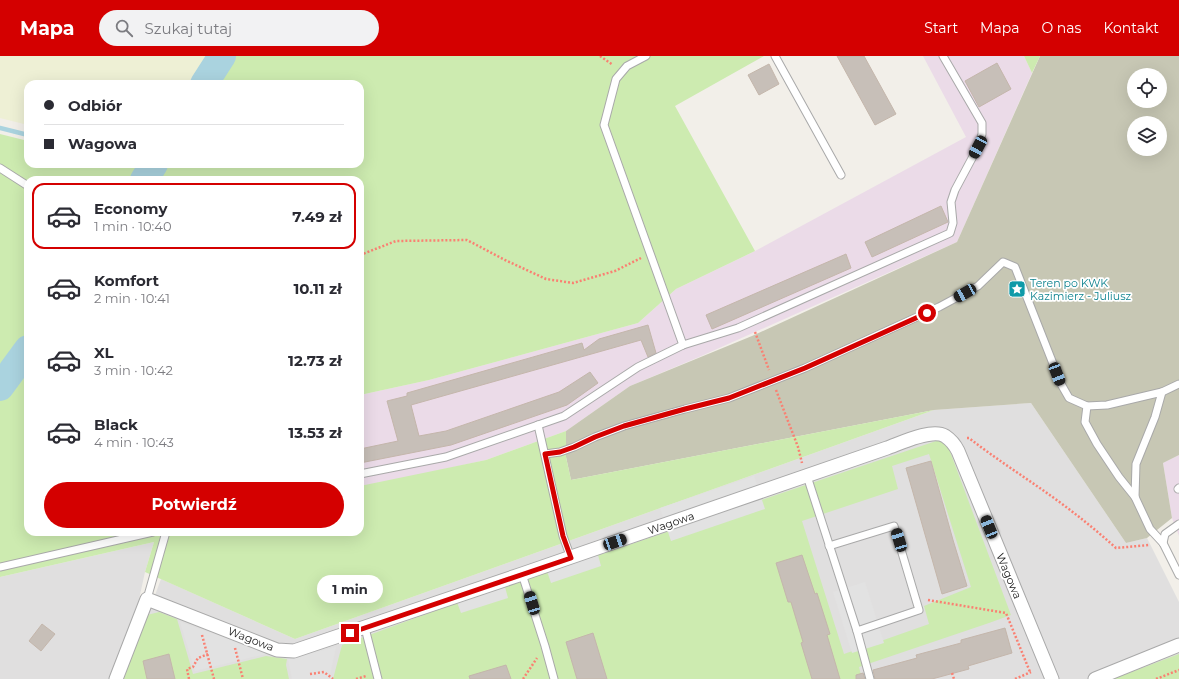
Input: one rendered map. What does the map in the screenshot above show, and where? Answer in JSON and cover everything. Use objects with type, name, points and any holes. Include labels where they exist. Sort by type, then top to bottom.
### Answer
[{"type":"street","name":"Wagowa","points":[[147,599],[277,650],[294,651],[571,558],[921,436],[933,434],[944,436],[954,443],[958,451],[1052,679]]},
{"type":"street","points":[[116,679],[147,599]]},
{"type":"street","points":[[1095,679],[1179,645]]},
{"type":"lane","points":[[646,56],[628,66],[616,79],[604,125],[683,345]]},
{"type":"lane","points":[[775,56],[841,175]]},
{"type":"lane","points":[[364,473],[446,457],[564,416],[638,366],[683,345],[738,328],[950,233],[953,223],[951,202],[955,190],[978,147],[982,134],[982,123],[943,56]]},
{"type":"lane","points":[[0,168],[24,183]]},
{"type":"lane","points":[[545,454],[560,452],[624,426],[729,398],[805,368],[939,307],[978,286],[1004,262],[1015,267],[1061,384],[1069,398],[1087,406],[1107,405],[1162,392],[1179,384]]},
{"type":"lane","points":[[1135,496],[1136,464],[1155,418],[1162,392]]},
{"type":"lane","points":[[1087,406],[1085,422],[1097,444],[1119,477],[1135,496],[1150,529],[1163,543],[1179,575]]},
{"type":"lane","points":[[538,425],[563,536],[571,558]]},
{"type":"lane","points":[[807,476],[857,631],[870,679]]},
{"type":"lane","points":[[1163,543],[1165,534],[1179,524]]},
{"type":"lane","points":[[829,546],[894,526],[917,599],[919,610],[857,631]]},
{"type":"lane","points":[[0,567],[136,536]]},
{"type":"lane","points":[[147,599],[165,536]]},
{"type":"lane","points":[[522,574],[554,679]]},
{"type":"lane","points":[[365,628],[378,679]]},
{"type":"path","points":[[600,56],[622,72]]},
{"type":"path","points":[[364,253],[396,241],[467,240],[546,280],[573,283],[615,271],[650,254]]},
{"type":"path","points":[[752,322],[798,447],[807,476]]},
{"type":"path","points":[[944,436],[969,438],[1054,498],[1090,525],[1116,548],[1163,543]]},
{"type":"path","points":[[917,599],[1006,612],[1030,672]]},
{"type":"path","points":[[197,618],[214,679]]},
{"type":"path","points":[[231,632],[242,679]]},
{"type":"path","points":[[523,679],[545,646]]},
{"type":"path","points":[[189,679],[187,668],[193,667],[198,658],[208,654]]},
{"type":"path","points":[[1015,679],[1046,667]]},
{"type":"path","points":[[1156,679],[1179,670]]},
{"type":"path","points":[[310,674],[324,672],[333,679]]},
{"type":"path","points":[[952,673],[954,679]]},
{"type":"shaded area","points":[[0,56],[210,56],[195,80],[24,80],[24,124],[0,118]]},
{"type":"shaded area","points":[[923,56],[1024,56],[1032,73],[957,242],[699,357],[630,386],[566,431],[486,460],[364,487],[364,394],[429,380],[638,323],[676,289],[755,251],[966,137]]},
{"type":"shaded area","name":"Teren po KWK Kazimierz - Juliusz","points":[[1040,56],[1179,56],[1179,455],[1163,463],[1172,518],[1147,538],[1126,543],[1031,403],[934,410],[571,480],[566,457],[566,431],[630,386],[752,336],[957,242]]},
{"type":"shaded area","points":[[1031,403],[1126,543],[1147,538],[1179,602],[1179,679],[124,679],[161,579],[295,639],[934,410]]},
{"type":"shaded area","points":[[1179,455],[1179,536],[1172,518],[1163,463]]},
{"type":"shaded area","points":[[754,476],[765,509],[671,541],[660,508]]},
{"type":"shaded area","points":[[154,542],[145,572],[136,613],[110,679],[0,679],[0,577]]},
{"type":"shaded area","points":[[598,555],[601,566],[551,583],[547,571]]},
{"type":"shaded area","points":[[865,582],[884,643],[852,653],[833,592]]},
{"type":"shaded area","points":[[505,587],[508,598],[461,613],[457,602]]},
{"type":"shaded area","points":[[180,622],[270,653],[195,671]]},
{"type":"shaded area","points":[[336,647],[329,679],[292,679],[288,659]]},
{"type":"green space","points":[[210,56],[764,56],[675,106],[755,251],[676,289],[638,323],[429,380],[364,394],[364,176],[24,176],[24,536],[364,536],[364,485],[486,460],[566,431],[566,457],[571,480],[934,410],[295,639],[145,572],[154,542],[0,577],[0,134],[24,140],[24,168],[364,168],[364,80],[195,80]]},
{"type":"green space","points":[[1024,56],[1040,56],[1032,73]]},
{"type":"green space","points":[[945,438],[1011,615],[859,667],[862,679],[333,679],[342,645],[448,606]],"holes":[[[929,454],[971,587],[924,606],[929,624],[844,654],[802,521],[898,489],[892,466]]]},
{"type":"green space","points":[[159,612],[177,619],[193,674],[266,656],[287,659],[286,665],[289,679],[122,679],[143,616]]},
{"type":"green space","points":[[1179,654],[1179,679],[1113,679]]},
{"type":"building","points":[[837,56],[864,56],[896,114],[875,125]]},
{"type":"building","points":[[997,63],[1011,89],[979,107],[965,81]]},
{"type":"building","points":[[769,64],[779,84],[759,95],[748,75]]},
{"type":"building","points":[[941,206],[948,222],[872,257],[865,242]]},
{"type":"building","points":[[846,254],[851,268],[712,329],[706,315]]},
{"type":"building","points":[[648,325],[656,353],[648,357],[641,340],[411,405],[419,436],[446,431],[559,392],[590,372],[598,383],[567,405],[451,445],[364,462],[364,448],[398,441],[387,401],[407,396],[407,393],[582,343],[584,350],[599,339]]},
{"type":"building","points":[[931,461],[967,586],[942,594],[906,468]]},
{"type":"building","points":[[802,555],[815,594],[817,593],[830,634],[827,635],[840,679],[812,679],[791,602],[788,602],[776,563]]},
{"type":"building","points":[[42,624],[55,634],[41,651],[29,641]]},
{"type":"building","points":[[1005,628],[1012,653],[968,666],[969,669],[932,679],[875,679],[873,670],[917,658],[916,655],[961,643],[961,640]]},
{"type":"building","points":[[593,633],[607,679],[577,679],[566,642]]},
{"type":"building","points":[[169,654],[175,679],[147,679],[143,661]]},
{"type":"building","points":[[506,665],[511,679],[470,679],[469,676]]},
{"type":"building","points":[[863,673],[865,679],[856,679],[856,675]]},
{"type":"waterway","points":[[207,80],[222,56]]},
{"type":"waterway","points":[[0,128],[24,134]]},
{"type":"waterway","points":[[146,176],[152,168]]},
{"type":"waterway","points":[[0,387],[24,354]]},
{"type":"place","name":"Teren po KWK Kazimierz - Juliusz","points":[[1017,289]]},
{"type":"route","points":[[350,633],[571,558],[563,536],[545,454],[560,452],[624,426],[729,398],[805,368],[927,313]]}]
